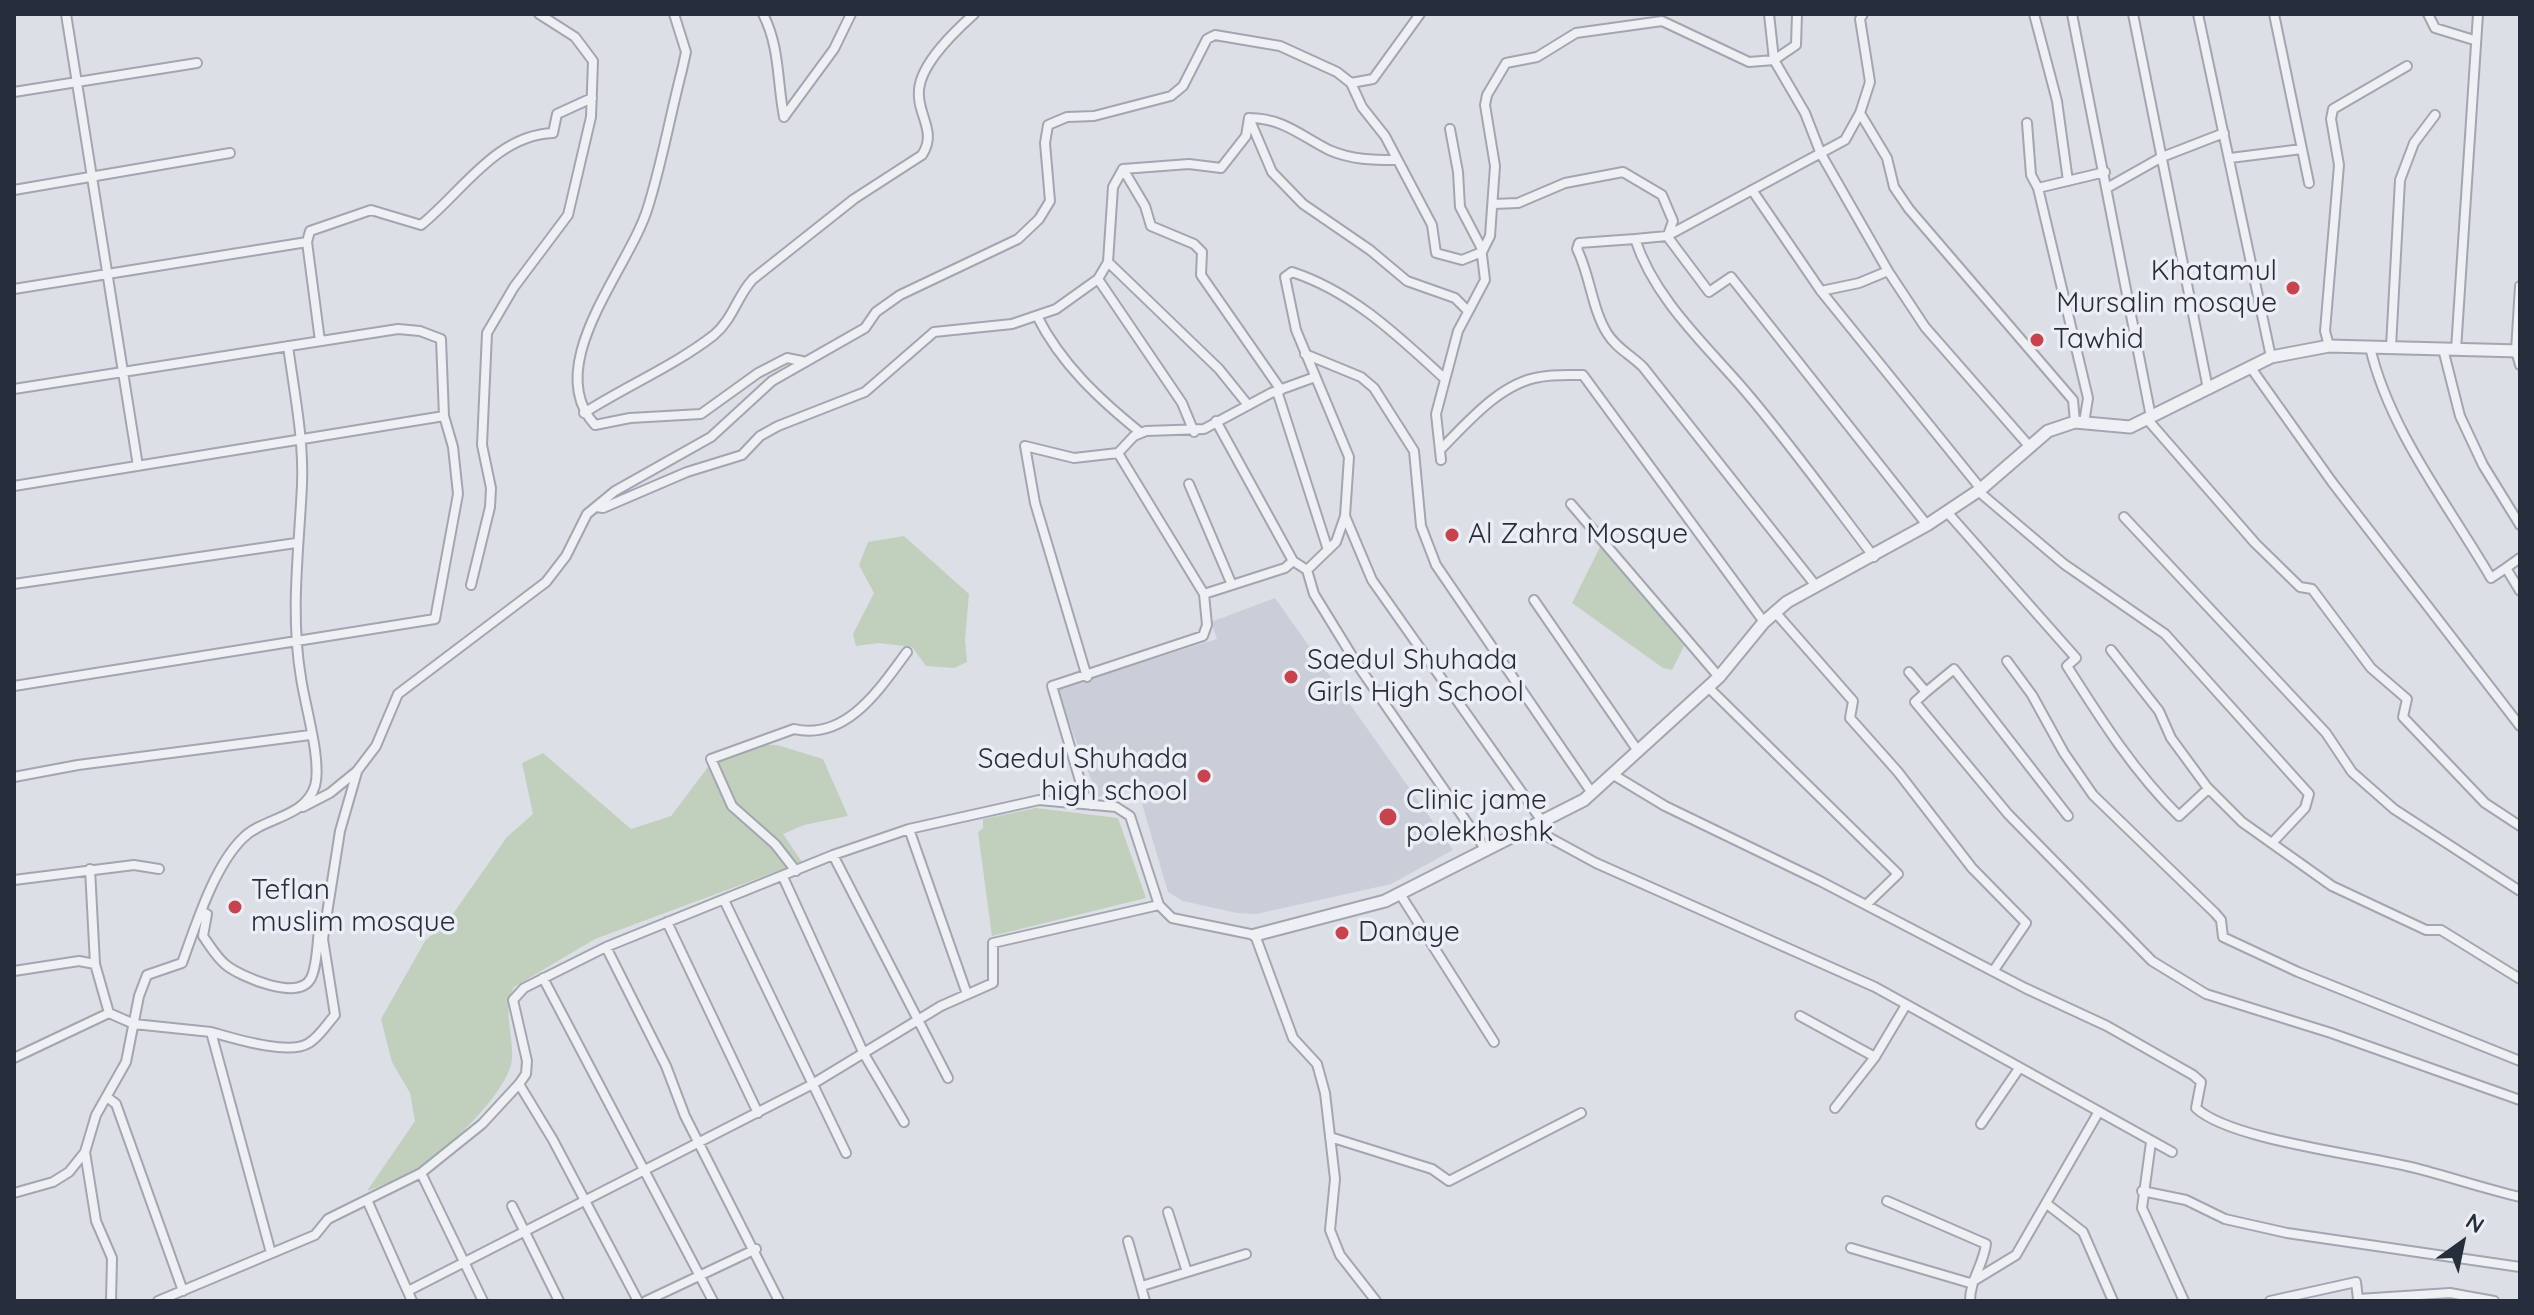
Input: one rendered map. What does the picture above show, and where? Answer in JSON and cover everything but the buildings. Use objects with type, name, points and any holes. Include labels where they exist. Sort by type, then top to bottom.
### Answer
[{"type":"street","points":[[66,14],[74,82],[138,466]]},
{"type":"street","points":[[471,585],[490,507],[491,488],[482,445],[487,333],[514,287],[568,215],[591,117],[593,61],[575,37],[539,14]]},
{"type":"street","points":[[674,14],[686,52],[682,70],[648,207],[633,245],[590,324],[576,375],[577,394],[584,413],[595,425],[630,418],[701,414],[758,373],[787,358],[803,361]]},
{"type":"street","points":[[763,14],[775,37],[776,77],[784,117],[834,49],[851,14]]},
{"type":"street","points":[[584,413],[715,334],[736,310],[742,292],[753,279],[854,199],[922,155],[928,144],[929,130],[920,106],[919,85],[939,51],[974,14]]},
{"type":"street","points":[[1351,83],[1373,79],[1420,14]]},
{"type":"street","points":[[1769,14],[1774,60],[1805,113],[1821,154],[1888,271],[1925,327],[2030,447]]},
{"type":"street","points":[[14,1193],[53,1182],[69,1172],[85,1152],[96,1115],[126,1062],[147,975],[182,963],[201,911],[244,837],[330,793],[357,771],[376,746],[398,694],[546,582],[566,556],[587,514],[615,491],[711,437],[772,381],[865,328],[876,312],[900,295],[1018,239],[1039,219],[1050,201],[1045,143],[1048,125],[1067,117],[1094,116],[1171,96],[1183,86],[1207,39],[1215,35],[1280,46],[1328,68],[1351,83],[1362,107],[1385,136],[1432,225],[1436,253],[1462,260],[1482,252],[1490,236],[1495,166],[1485,105],[1487,95],[1506,63],[1537,57],[1576,33],[1662,21],[1737,58],[1763,63],[1774,60],[1796,45],[1797,14]]},
{"type":"street","points":[[1816,586],[1643,367],[1625,354],[1606,331],[1577,249],[1579,243],[1667,236],[1845,140],[1860,113],[1870,82],[1860,19],[1863,14]]},
{"type":"street","points":[[2034,14],[2057,101],[2068,181]]},
{"type":"street","points":[[2072,14],[2105,172],[2149,418],[2255,543],[2300,587],[2312,589],[2333,613],[2371,668],[2407,699],[2403,717],[2485,803],[2520,826]]},
{"type":"street","points":[[2133,14],[2208,389]]},
{"type":"street","points":[[2198,14],[2271,357]]},
{"type":"street","points":[[2274,14],[2309,183]]},
{"type":"street","points":[[2428,14],[2435,28],[2474,40]]},
{"type":"street","points":[[2456,350],[2478,14]]},
{"type":"street","points":[[14,92],[197,63]]},
{"type":"street","points":[[2329,346],[2325,331],[2339,165],[2331,119],[2333,109],[2407,66]]},
{"type":"street","points":[[320,341],[307,242],[310,231],[371,210],[421,225],[446,205],[481,164],[522,140],[553,133],[557,114],[592,98]]},
{"type":"street","points":[[1860,113],[1887,158],[1894,187],[1909,209],[2073,400],[2080,422]]},
{"type":"street","points":[[2391,347],[2400,180],[2414,143],[2435,115]]},
{"type":"street","points":[[1249,118],[1271,118],[1328,149],[1357,160],[1397,160]]},
{"type":"street","points":[[1123,169],[1189,164],[1221,168],[1246,136],[1249,118]]},
{"type":"street","points":[[1249,118],[1272,172],[1303,204],[1370,250],[1385,266],[1407,281],[1455,298],[1468,311]]},
{"type":"street","points":[[2027,123],[2031,175],[2038,188],[2088,398],[2080,422]]},
{"type":"street","points":[[1450,129],[1458,172],[1460,207],[1482,252],[1483,287],[1458,331],[1436,414],[1441,455],[1478,412],[1507,391],[1537,377],[1583,375],[1764,622]]},
{"type":"street","points":[[2107,188],[2162,157],[2224,133]]},
{"type":"street","points":[[2230,158],[2302,149]]},
{"type":"street","points":[[14,190],[230,153]]},
{"type":"street","points":[[596,507],[603,508],[687,472],[742,455],[760,436],[778,426],[865,392],[934,332],[1012,324],[1056,309],[1098,279],[1108,262],[1113,187],[1123,169]]},
{"type":"street","points":[[1123,169],[1145,206],[1151,226],[1194,244],[1202,252],[1201,275],[1279,391],[1328,550]]},
{"type":"street","points":[[1493,204],[1518,203],[1565,183],[1623,172],[1662,195],[1673,221],[1667,236]]},
{"type":"street","points":[[2038,188],[2105,172]]},
{"type":"street","points":[[1752,190],[1821,291],[1979,490],[2064,564],[2165,634],[2201,678],[2309,794],[2305,808],[2272,843]]},
{"type":"street","points":[[1667,236],[1709,292],[1731,277],[1927,525]]},
{"type":"street","points":[[1635,239],[1655,282],[1684,322],[1747,394],[1874,557]]},
{"type":"street","points":[[14,289],[307,242]]},
{"type":"street","points":[[1108,262],[1219,369],[1248,405]]},
{"type":"street","points":[[1821,291],[1859,283],[1888,271]]},
{"type":"street","points":[[1307,570],[1336,542],[1345,516],[1349,457],[1296,330],[1285,277],[1292,272],[1315,280],[1377,318],[1445,379]]},
{"type":"street","points":[[1098,279],[1182,403],[1194,432]]},
{"type":"street","points":[[2520,286],[2520,365]]},
{"type":"street","points":[[1037,316],[1050,344],[1086,384],[1141,433]]},
{"type":"street","points":[[14,389],[398,329],[420,331],[441,339],[444,416],[453,447],[458,494],[435,619],[14,686]]},
{"type":"street","points":[[288,346],[301,440],[295,641],[316,765],[315,787],[303,807]]},
{"type":"street","points":[[158,1301],[315,1235],[328,1219],[421,1173],[482,1124],[526,1074],[527,1061],[513,1000],[524,988],[606,947],[833,855],[909,829],[1039,800],[1116,807],[1130,816],[1159,905],[1172,918],[1255,935],[1385,901],[1592,793],[1719,677],[1775,612],[1947,512],[1979,490],[2048,431],[2080,422],[2130,427],[2271,357],[2329,346],[2518,351]]},
{"type":"street","points":[[2370,347],[2399,419],[2465,538],[2491,578],[2520,558]]},
{"type":"street","points":[[2443,349],[2460,416],[2483,465],[2520,525]]},
{"type":"street","points":[[1305,354],[1361,377],[1374,388],[1414,451],[1421,526],[1436,565],[1592,793]]},
{"type":"street","points":[[2251,368],[2341,494],[2520,726]]},
{"type":"street","points":[[1087,677],[1035,503],[1025,446],[1074,458],[1118,453],[1141,433],[1194,432],[1315,377]]},
{"type":"street","points":[[14,486],[444,416]]},
{"type":"street","points":[[1216,421],[1293,561],[1307,570],[1314,594],[1357,664],[1486,850]]},
{"type":"street","points":[[1091,805],[1084,794],[1052,686],[1087,677],[1203,636],[1207,625],[1204,594],[1118,453]]},
{"type":"street","points":[[1189,484],[1232,585]]},
{"type":"street","points":[[1571,504],[1719,677]]},
{"type":"street","points":[[1947,512],[2076,658],[2067,666],[2079,686],[2128,758],[2170,808],[2179,816],[2208,789]]},
{"type":"street","points":[[1345,516],[1372,580],[1542,821]]},
{"type":"street","points":[[2124,517],[2326,733],[2352,772],[2394,809],[2520,891]]},
{"type":"street","points":[[14,584],[296,543]]},
{"type":"street","points":[[1204,594],[1285,568],[1293,561]]},
{"type":"street","points":[[2506,568],[2520,591]]},
{"type":"street","points":[[1534,600],[1638,751]]},
{"type":"street","points":[[1775,612],[1853,701],[1850,718],[1898,772],[1972,868],[2026,923],[1994,970]]},
{"type":"street","points":[[2111,650],[2159,711],[2171,738],[2208,789],[2242,822],[2332,886],[2426,930],[2441,930],[2520,979]]},
{"type":"street","points":[[796,871],[775,844],[732,806],[711,759],[794,729],[808,732],[837,724],[863,708],[907,652]]},
{"type":"street","points":[[2007,661],[2032,695],[2064,753],[2093,795],[2215,913],[2221,920],[2223,937],[2298,972],[2520,1061]]},
{"type":"street","points":[[2068,816],[1954,669],[1915,702],[2008,814],[2152,961],[2206,994],[2331,1033],[2520,1100]]},
{"type":"street","points":[[1909,672],[1926,692]]},
{"type":"street","points":[[1708,687],[1898,874],[1866,905]]},
{"type":"street","points":[[14,777],[78,765],[310,735]]},
{"type":"street","points":[[201,911],[207,914],[203,936],[225,965],[250,979],[282,988],[302,986],[311,978],[340,831],[357,771]]},
{"type":"street","points":[[1612,774],[1665,806],[2107,1026],[2198,1078],[2201,1087],[2196,1108],[2217,1121],[2262,1135],[2420,1169],[2520,1197]]},
{"type":"street","points":[[1530,827],[1596,863],[1767,937],[1906,1005],[2018,1070],[2172,1152]]},
{"type":"street","points":[[909,829],[967,994]]},
{"type":"street","points":[[833,855],[948,1078]]},
{"type":"street","points":[[14,880],[134,865],[159,869]]},
{"type":"street","points":[[90,869],[95,964],[109,1013]]},
{"type":"street","points":[[783,877],[864,1054],[904,1122]]},
{"type":"street","points":[[1400,894],[1494,1042]]},
{"type":"street","points":[[14,1058],[109,1013],[134,1024],[211,1032],[246,1043],[300,1048],[311,1042],[335,1015],[323,939],[327,899]]},
{"type":"street","points":[[724,900],[846,1153]]},
{"type":"street","points":[[408,1291],[758,1113],[864,1054],[917,1019],[993,983],[993,943],[1159,905]]},
{"type":"street","points":[[667,922],[758,1113]]},
{"type":"street","points":[[1255,935],[1293,1038],[1317,1064],[1325,1093],[1335,1179],[1330,1230],[1340,1255],[1376,1301]]},
{"type":"street","points":[[606,947],[666,1066],[685,1116],[756,1249],[779,1301]]},
{"type":"street","points":[[14,971],[79,961],[95,964]]},
{"type":"street","points":[[543,978],[713,1301]]},
{"type":"street","points":[[1835,1108],[1875,1057],[1906,1005]]},
{"type":"street","points":[[1800,1016],[1875,1057]]},
{"type":"street","points":[[211,1032],[271,1253]]},
{"type":"street","points":[[1981,1124],[2018,1070]]},
{"type":"street","points":[[519,1084],[586,1200],[638,1301]]},
{"type":"street","points":[[107,1097],[116,1104],[183,1291]]},
{"type":"street","points":[[1330,1137],[1432,1169],[1449,1181],[1581,1113]]},
{"type":"street","points":[[1851,1248],[1970,1283],[2016,1255],[2098,1113]]},
{"type":"street","points":[[2151,1142],[2142,1208],[2184,1301]]},
{"type":"street","points":[[85,1152],[96,1221],[112,1258],[111,1301]]},
{"type":"street","points":[[421,1173],[483,1301]]},
{"type":"street","points":[[2142,1191],[2186,1200],[2225,1219],[2287,1233],[2520,1267]]},
{"type":"street","points":[[367,1200],[412,1301]]},
{"type":"street","points":[[1887,1201],[1986,1244],[1983,1266],[1970,1283],[1970,1301]]},
{"type":"street","points":[[2047,1204],[2083,1232],[2113,1301]]},
{"type":"street","points":[[512,1206],[559,1301]]},
{"type":"street","points":[[1168,1212],[1187,1272]]},
{"type":"street","points":[[1128,1241],[1145,1301]]},
{"type":"street","points":[[646,1301],[756,1249]]},
{"type":"street","points":[[1142,1286],[1246,1254]]},
{"type":"street","points":[[2270,1301],[2356,1282],[2358,1299],[2450,1293],[2494,1301]]},
{"type":"shaded area","name":"Saedul Shuhada high school","points":[[1275,598],[1453,850],[1391,884],[1256,914],[1237,913],[1183,901],[1168,892],[1137,787],[1098,797],[1056,689],[1217,639],[1211,622]]},
{"type":"green space","points":[[904,536],[969,594],[965,640],[967,662],[954,668],[926,666],[912,647],[879,643],[856,646],[853,634],[874,593],[859,565],[868,542]]},
{"type":"green space","points":[[1601,545],[1684,646],[1672,670],[1663,668],[1572,603]]},
{"type":"green space","points":[[758,745],[777,745],[823,759],[848,816],[804,825],[783,834],[802,862],[595,939],[514,987],[509,1005],[512,1059],[509,1072],[491,1100],[465,1129],[428,1161],[367,1191],[415,1121],[410,1093],[392,1062],[381,1019],[425,941],[450,918],[507,837],[533,814],[522,763],[543,753],[631,829],[671,816],[711,763]]},
{"type":"green space","points":[[1036,808],[1118,818],[1146,898],[992,936],[978,832],[983,828],[983,819]]},
{"type":"place","name":"Khatamul Mursalin mosque","points":[[2293,288]]},
{"type":"place","name":"Tawhid","points":[[2037,340]]},
{"type":"place","name":"Al Zahra Mosque","points":[[1452,535]]},
{"type":"place","name":"Saedul Shuhada Girls High School","points":[[1291,677]]},
{"type":"place","name":"Saedul Shuhada high school","points":[[1204,776]]},
{"type":"place","name":"Clinic jame polekhoshk","points":[[1388,817]]},
{"type":"place","name":"Teflan muslim mosque","points":[[235,907]]},
{"type":"place","name":"Danaye","points":[[1342,933]]}]
